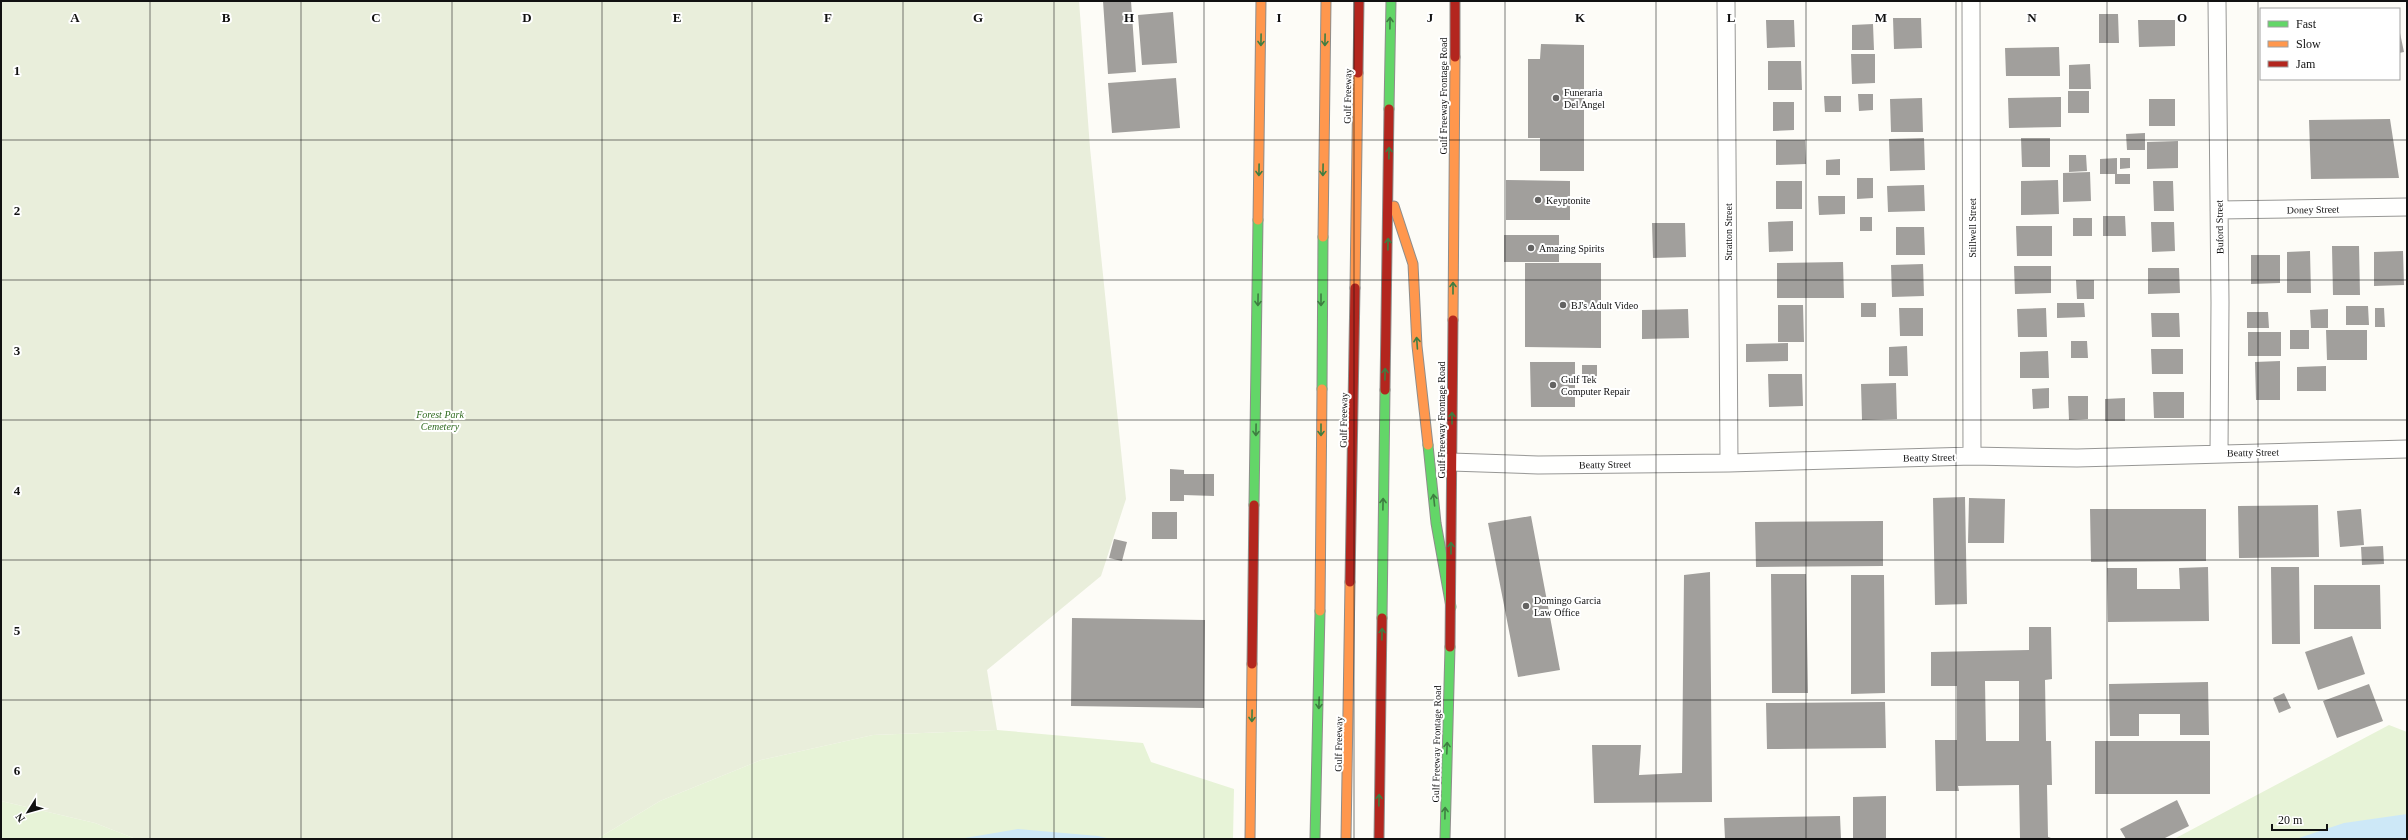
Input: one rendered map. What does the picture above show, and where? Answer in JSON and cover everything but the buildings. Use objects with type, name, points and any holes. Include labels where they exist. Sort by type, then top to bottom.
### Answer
[{"type":"main road","points":[[1250,839],[1261,1]]},
{"type":"main road","name":"Gulf Freeway","points":[[1315,839],[1320,664],[1321,262],[1326,1]]},
{"type":"main road","name":"Gulf Freeway","points":[[1346,839],[1350,669],[1359,1]]},
{"type":"main road","points":[[1379,839],[1391,1]]},
{"type":"main road","name":"Gulf Freeway Frontage Road","points":[[1445,839],[1451,607],[1455,1]]},
{"type":"main road","points":[[1389,192],[1413,264],[1421,384],[1436,523],[1451,607]]},
{"type":"street","name":"Stratton Street","points":[[1726,1],[1729,463]]},
{"type":"street","name":"Stillwell Street","points":[[1972,1],[1972,456]]},
{"type":"street","name":"Buford Street","points":[[2217,1],[2219,453]]},
{"type":"street","name":"Doney Street","points":[[2219,210],[2407,207]]},
{"type":"street","name":"Beatty Street","points":[[1451,462],[1538,465],[1729,463],[1972,456],[2077,458],[2407,449]]},
{"type":"green space","name":"Forest Park Cemetery","points":[[1,1],[1079,1],[1090,148],[1126,499],[1101,576],[987,670],[997,730],[873,735],[761,760],[660,801],[597,839],[136,839],[95,823],[1,801]]},
{"type":"green space","points":[[2389,725],[2407,732],[2407,839],[2174,839]]},
{"type":"green space","points":[[997,730],[1143,743],[1151,762],[1234,789],[1233,839],[597,839],[660,801],[761,760],[873,735]]},
{"type":"green space","points":[[1,801],[95,823],[136,839],[1,839]]},
{"type":"water","points":[[2407,814],[2407,839],[2296,839],[2344,823]]},
{"type":"water","points":[[1018,829],[1098,836],[1111,839],[959,839]]},
{"type":"traffic: fast","points":[[1389,109],[1391,1]]},
{"type":"traffic: fast","points":[[1254,505],[1258,220]]},
{"type":"traffic: fast","points":[[1322,389],[1323,237]]},
{"type":"traffic: fast","points":[[1382,618],[1385,390]]},
{"type":"traffic: fast","points":[[1428,445],[1436,523],[1451,607]]},
{"type":"traffic: fast","points":[[1315,839],[1320,611]]},
{"type":"traffic: fast","points":[[1445,839],[1450,647]]},
{"type":"traffic: slow","points":[[1258,220],[1261,1]]},
{"type":"traffic: slow","points":[[1323,237],[1326,1]]},
{"type":"traffic: slow","points":[[1453,320],[1455,57]]},
{"type":"traffic: slow","points":[[1355,288],[1358,73]]},
{"type":"traffic: slow","points":[[1394,206],[1413,264],[1417,346],[1428,445]]},
{"type":"traffic: slow","points":[[1320,611],[1322,389]]},
{"type":"traffic: slow","points":[[1346,839],[1350,582]]},
{"type":"traffic: slow","points":[[1250,839],[1252,664]]},
{"type":"traffic: jam","points":[[1358,73],[1359,1]]},
{"type":"traffic: jam","points":[[1455,1],[1455,57]]},
{"type":"traffic: jam","points":[[1385,390],[1389,109]]},
{"type":"traffic: jam","points":[[1350,582],[1355,288]]},
{"type":"traffic: jam","points":[[1450,647],[1453,320]]},
{"type":"traffic: jam","points":[[1252,664],[1254,505]]},
{"type":"traffic: jam","points":[[1379,839],[1382,618]]},
{"type":"place","name":"Funeraria Del Angel","points":[[1556,98]]},
{"type":"place","name":"Keyptonite","points":[[1538,200]]},
{"type":"place","name":"Amazing Spirits","points":[[1531,248]]},
{"type":"place","name":"BJ's Adult Video","points":[[1563,305]]},
{"type":"place","name":"Gulf Tek Computer Repair","points":[[1553,385]]},
{"type":"place","name":"Domingo Garcia Law Office","points":[[1526,606]]}]
